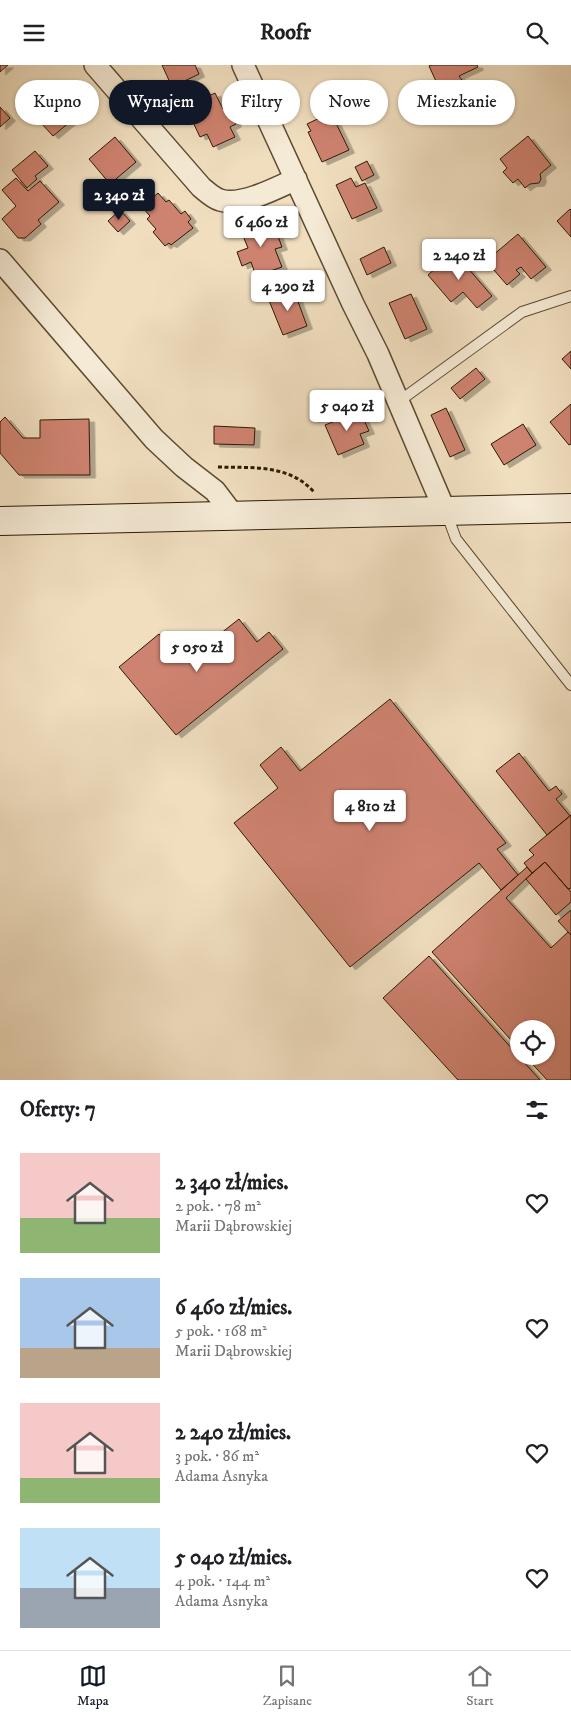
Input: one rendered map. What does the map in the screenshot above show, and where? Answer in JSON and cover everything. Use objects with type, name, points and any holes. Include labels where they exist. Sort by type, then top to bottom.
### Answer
[{"type":"main road","points":[[0,521],[571,508]]},
{"type":"street","points":[[96,65],[201,187],[211,196],[221,201],[232,202],[296,179]]},
{"type":"street","points":[[243,65],[352,303],[378,354],[445,511]]},
{"type":"street","points":[[0,260],[154,439],[184,467],[214,491],[234,516]]},
{"type":"lane","points":[[398,402],[522,312],[571,296]]},
{"type":"lane","points":[[445,511],[456,539],[571,685]]},
{"type":"path","points":[[184,467],[279,470],[291,474],[302,481],[333,513]]},
{"type":"building","points":[[0,65],[8,65],[0,72]]},
{"type":"building","points":[[162,65],[195,65],[199,74],[187,80],[169,80]]},
{"type":"building","points":[[477,65],[478,67],[459,76],[462,80],[435,80],[429,66]]},
{"type":"building","points":[[215,93],[222,107],[222,125],[234,125],[230,127],[235,137],[213,147],[207,134],[200,137],[194,125],[212,125],[212,94]]},
{"type":"building","points":[[0,107],[10,118],[0,127]]},
{"type":"building","points":[[310,123],[310,125],[337,125],[349,150],[322,162],[308,132],[311,131],[307,124]]},
{"type":"building","points":[[43,125],[66,125],[53,136]]},
{"type":"building","points":[[528,136],[551,165],[540,174],[541,179],[539,183],[530,184],[525,188],[518,179],[513,183],[503,172],[507,168],[500,159]]},
{"type":"building","points":[[115,137],[136,162],[110,184],[89,159]]},
{"type":"building","points":[[35,151],[48,166],[35,176],[37,179],[27,188],[12,170]]},
{"type":"building","points":[[367,161],[374,175],[362,181],[355,167]]},
{"type":"building","points":[[16,178],[28,191],[40,181],[59,202],[38,220],[41,224],[25,238],[18,238],[2,219],[16,206],[2,190]]},
{"type":"building","points":[[351,178],[356,187],[365,183],[377,208],[352,219],[336,185]]},
{"type":"building","points":[[158,193],[166,202],[169,200],[181,214],[185,211],[191,219],[188,222],[193,228],[171,245],[169,243],[165,246],[153,232],[156,229],[147,219],[150,216],[142,207]]},
{"type":"building","points":[[120,210],[130,221],[118,232],[108,221]]},
{"type":"building","points":[[571,210],[571,237],[557,221]]},
{"type":"building","points":[[272,220],[282,247],[275,249],[282,267],[256,276],[251,262],[242,266],[237,252],[248,248],[241,231]]},
{"type":"building","points":[[518,234],[546,267],[531,279],[521,267],[516,270],[520,274],[507,285],[486,261]]},
{"type":"building","points":[[384,247],[391,263],[367,275],[360,259]]},
{"type":"building","points":[[454,252],[492,296],[477,308],[463,292],[451,302],[428,275]]},
{"type":"building","points":[[293,288],[307,326],[283,335],[268,298]]},
{"type":"building","points":[[411,294],[427,329],[405,339],[389,303]]},
{"type":"building","points":[[571,351],[571,369],[562,359]]},
{"type":"building","points":[[476,368],[485,379],[460,399],[451,388]]},
{"type":"building","points":[[571,404],[571,444],[569,445],[550,422]]},
{"type":"building","points":[[446,408],[465,450],[450,457],[431,415]]},
{"type":"building","points":[[360,411],[369,431],[360,434],[364,444],[338,455],[325,425]]},
{"type":"building","points":[[5,417],[23,438],[40,438],[40,420],[89,419],[90,475],[19,475],[0,453],[0,422]]},
{"type":"building","points":[[523,424],[536,445],[504,465],[491,444]]},
{"type":"building","points":[[214,426],[255,428],[254,445],[214,444]]},
{"type":"building","points":[[239,619],[257,642],[269,632],[283,649],[176,735],[119,667],[159,634],[183,663]]},
{"type":"building","points":[[390,699],[506,843],[497,849],[518,875],[501,890],[479,863],[350,967],[234,823],[278,788],[260,765],[281,747],[300,771]]},
{"type":"building","points":[[519,753],[549,791],[556,786],[562,794],[556,799],[570,816],[547,835],[496,771]]},
{"type":"building","points":[[571,815],[571,888],[568,889],[545,862],[532,873],[524,863],[534,855],[529,850]]},
{"type":"building","points":[[545,862],[571,892],[571,902],[556,915],[526,879]]},
{"type":"building","points":[[527,867],[532,873],[506,898],[551,948],[568,932],[571,935],[571,1080],[547,1080],[533,1065],[555,1065],[555,1020],[510,1020],[510,1039],[432,952]]},
{"type":"building","points":[[571,910],[571,935],[558,921]]},
{"type":"building","points":[[429,956],[510,1046],[510,1065],[527,1065],[540,1080],[458,1080],[383,998]]}]
